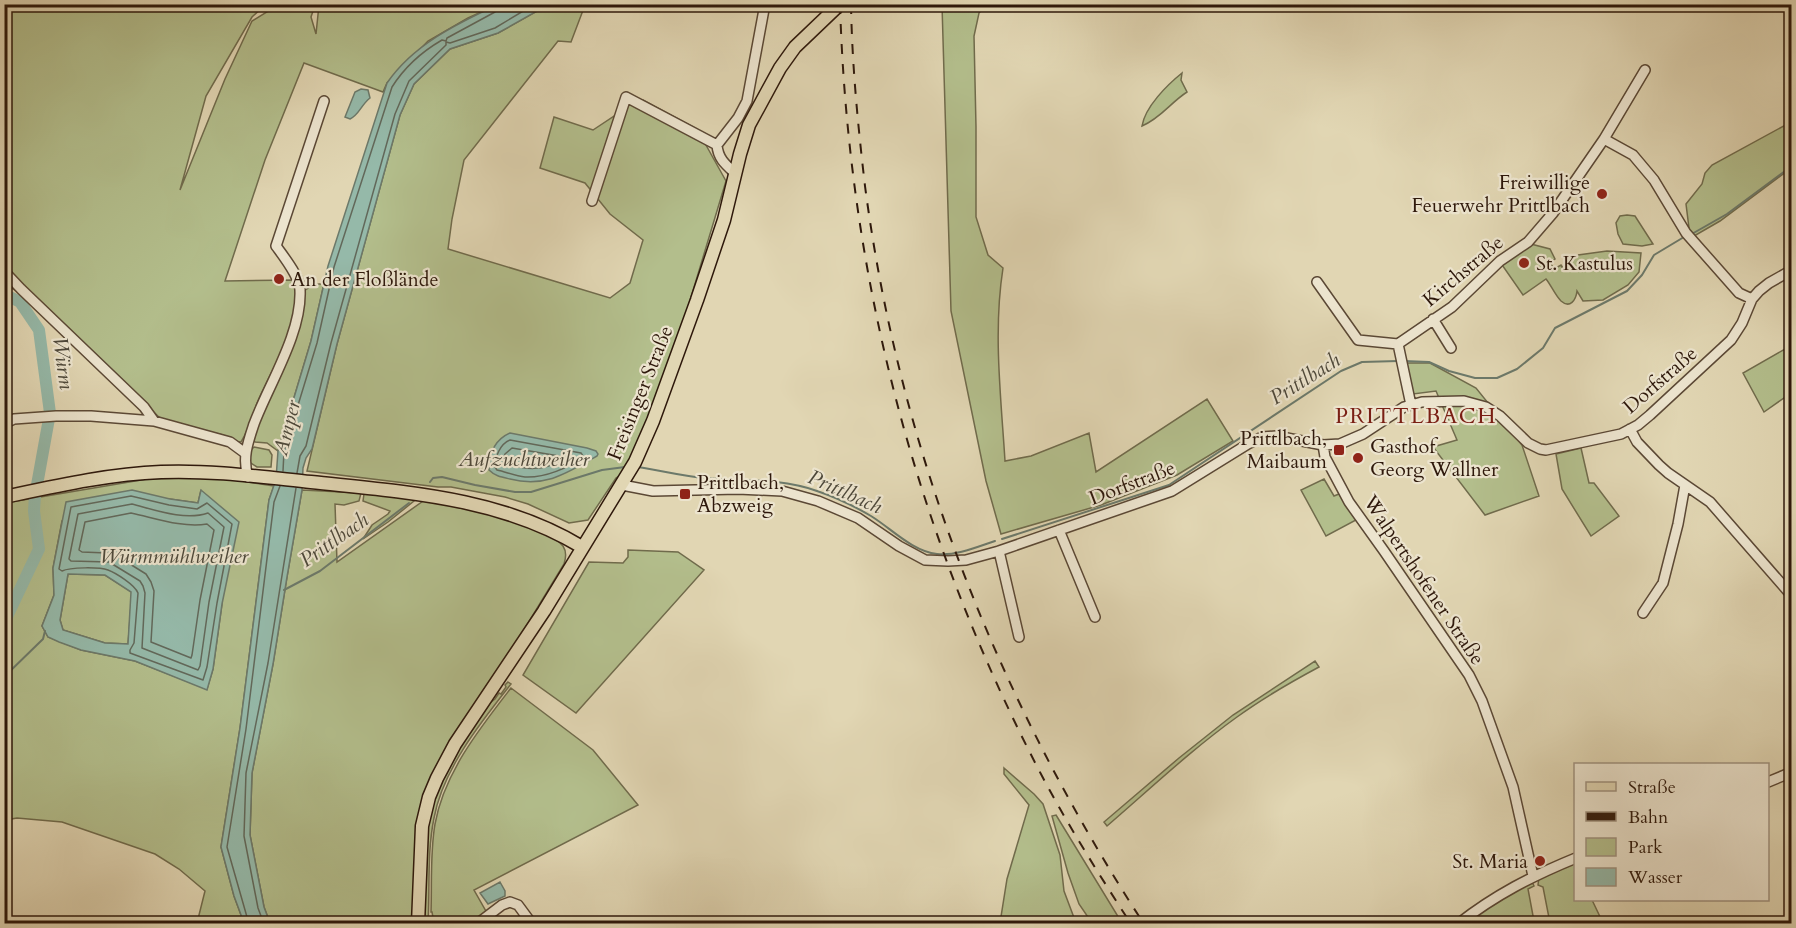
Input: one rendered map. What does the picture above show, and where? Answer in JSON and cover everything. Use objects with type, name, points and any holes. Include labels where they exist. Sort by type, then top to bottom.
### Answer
[{"type":"main road","name":"Freisinger Straße","points":[[418,924],[422,826],[429,797],[437,778],[455,744],[532,630],[633,467],[653,421],[698,300],[724,220],[749,125],[780,68],[795,47],[840,4]]},
{"type":"main road","points":[[4,497],[103,478],[162,472],[268,478],[424,494],[470,503],[540,525],[565,536],[582,547]]},
{"type":"street","points":[[736,174],[722,161],[717,145],[738,118],[747,101],[765,4]]},
{"type":"street","name":"Kirchstraße","points":[[1398,344],[1452,307],[1500,261],[1528,242],[1553,213],[1604,139],[1646,70]]},
{"type":"street","points":[[592,201],[626,97],[717,145]]},
{"type":"street","points":[[248,477],[244,465],[245,453],[261,404],[288,348],[297,318],[299,284],[276,246],[324,101]]},
{"type":"street","points":[[1604,139],[1633,155],[1654,180],[1689,235],[1739,293],[1752,299]]},
{"type":"street","name":"Dorfstraße","points":[[622,485],[653,491],[738,489],[782,491],[818,501],[858,518],[899,546],[925,560],[937,562],[966,560],[1172,491],[1262,437],[1276,436],[1323,445],[1340,444],[1354,439],[1395,412],[1411,405],[1432,401],[1473,402],[1500,416],[1527,443],[1546,450],[1621,434],[1650,415],[1731,340],[1742,323],[1752,299],[1764,286],[1791,270]]},
{"type":"street","points":[[4,271],[144,407],[154,421]]},
{"type":"street","points":[[1317,282],[1358,340],[1398,344],[1411,405]]},
{"type":"street","points":[[1433,319],[1451,348]]},
{"type":"street","points":[[4,424],[14,419],[56,416],[154,421],[230,442],[245,453]]},
{"type":"street","points":[[1630,429],[1637,442],[1659,465],[1710,502],[1791,596]]},
{"type":"street","name":"Walpertshofener Straße","points":[[1323,445],[1325,457],[1349,502],[1468,675],[1482,701],[1513,787],[1533,876]]},
{"type":"street","points":[[1643,613],[1663,584],[1685,485]]},
{"type":"street","points":[[1059,530],[1095,617]]},
{"type":"street","points":[[995,552],[1019,637]]},
{"type":"street","points":[[1769,781],[1791,772]]},
{"type":"street","points":[[1458,924],[1494,897],[1533,876],[1574,858]]},
{"type":"street","points":[[477,924],[502,905],[510,902],[518,905],[532,924]]},
{"type":"green space","points":[[5,5],[265,5],[252,17],[206,96],[180,190],[225,79],[252,21],[278,5],[315,5],[311,17],[316,34],[319,5],[497,5],[468,18],[428,41],[387,83],[383,92],[304,63],[265,160],[225,281],[295,280],[295,313],[291,329],[241,442],[233,441],[223,435],[163,421],[46,308],[5,284]]},
{"type":"green space","points":[[542,5],[585,5],[571,42],[558,41],[464,160],[448,249],[610,298],[630,283],[643,240],[610,214],[585,183],[540,168],[554,117],[593,130],[620,112],[621,99],[643,100],[697,129],[726,181],[673,357],[633,455],[588,520],[569,523],[528,504],[505,497],[451,487],[307,471],[337,344],[400,115],[414,84],[450,49],[498,33],[539,10]]},
{"type":"green space","points":[[942,5],[986,5],[979,13],[974,36],[976,217],[988,255],[1003,268],[998,340],[1005,461],[1031,456],[1089,433],[1096,472],[1207,399],[1233,441],[1177,475],[1101,505],[1001,534],[986,481],[951,311]]},
{"type":"green space","points":[[1182,73],[1181,80],[1187,92],[1155,119],[1142,126],[1152,104]]},
{"type":"green space","points":[[1791,122],[1789,138],[1791,168],[1720,221],[1689,239],[1686,204],[1702,184],[1705,173],[1712,165]]},
{"type":"green space","points":[[1620,216],[1635,216],[1653,244],[1642,246],[1623,244],[1616,223]]},
{"type":"green space","points":[[1527,243],[1550,249],[1555,259],[1550,262],[1554,269],[1561,265],[1562,267],[1578,255],[1607,251],[1641,253],[1639,272],[1628,285],[1603,300],[1583,301],[1577,291],[1570,304],[1564,303],[1546,279],[1523,295],[1500,262]]},
{"type":"green space","points":[[324,284],[311,341],[278,451],[267,443],[255,442],[253,439],[304,291]]},
{"type":"green space","points":[[1785,349],[1791,360],[1791,393],[1764,412],[1743,373]]},
{"type":"green space","points":[[1405,363],[1430,363],[1476,388],[1522,445],[1539,496],[1485,515],[1433,447],[1457,440],[1436,391],[1413,394]]},
{"type":"green space","points":[[254,447],[269,450],[272,455],[271,467],[257,467],[249,462],[251,450]]},
{"type":"green space","points":[[1581,448],[1589,483],[1594,483],[1619,516],[1591,536],[1562,489],[1556,454]]},
{"type":"green space","points":[[147,479],[229,479],[274,486],[269,500],[240,728],[221,847],[244,923],[197,923],[205,891],[179,869],[155,854],[62,822],[17,818],[5,820],[5,503]],"holes":[[[201,490],[222,604],[213,669],[207,689],[135,661],[81,650],[48,637],[42,626],[54,595],[53,568],[62,521],[170,499],[198,503]]]},
{"type":"green space","points":[[1324,479],[1334,496],[1339,494],[1356,520],[1326,536],[1301,490]]},
{"type":"green space","points":[[302,490],[361,493],[359,501],[344,505],[335,504],[337,562],[426,499],[512,520],[555,539],[565,550],[564,564],[432,776],[413,923],[270,923],[264,907],[250,835],[252,773]]},
{"type":"green space","points":[[364,494],[419,497],[363,539],[372,525],[390,511],[363,501]]},
{"type":"green space","points":[[628,550],[678,552],[704,570],[576,713],[523,675],[589,562],[623,563],[628,557]]},
{"type":"green space","points":[[68,574],[105,575],[132,592],[128,644],[105,643],[63,630],[60,620]]},
{"type":"green space","points":[[1315,661],[1319,667],[1267,697],[1220,730],[1107,826],[1104,822],[1233,715]]},
{"type":"green space","points":[[508,682],[511,684],[476,730],[454,764],[439,800],[430,844],[428,923],[422,924],[428,813],[448,766],[487,705],[499,693],[501,694]]},
{"type":"green space","points":[[511,688],[593,750],[638,805],[474,890],[487,913],[473,923],[434,923],[431,912],[433,835],[440,805],[446,787],[465,752]]},
{"type":"green space","points":[[1004,768],[1043,804],[1060,855],[1064,891],[1076,923],[1000,923],[1007,879],[1029,805],[1004,774]]},
{"type":"green space","points":[[1056,815],[1122,923],[1092,923],[1079,904],[1052,816]]},
{"type":"green space","points":[[1574,862],[1574,901],[1592,901],[1603,923],[1550,923],[1543,887],[1538,885],[1539,877]]},
{"type":"green space","points":[[1532,882],[1534,886],[1528,889],[1534,921],[1527,924],[1463,924],[1480,911]]},
{"type":"water","name":"Amper","points":[[497,5],[542,5],[539,10],[498,33],[450,49],[414,84],[400,115],[337,344],[312,449],[303,468],[302,490],[273,664],[252,773],[250,835],[264,907],[270,923],[244,923],[221,847],[240,728],[269,500],[276,479],[278,451],[311,341],[328,266],[387,83],[409,57],[436,37]]},
{"type":"water","points":[[361,89],[368,90],[370,98],[353,117],[350,119],[345,117],[355,92]]},
{"type":"water","name":"Aufzuchtweiher","points":[[510,433],[587,448],[598,454],[566,473],[545,480],[535,482],[504,478],[489,470],[490,458],[500,439]]},
{"type":"water","name":"Würmmühlweiher","points":[[132,490],[198,503],[201,490],[239,522],[222,604],[213,669],[207,690],[135,661],[81,650],[48,637],[42,626],[54,595],[53,568],[66,502]],"holes":[[[68,574],[105,575],[131,592],[128,644],[105,643],[63,630],[60,620]]]},
{"type":"water","points":[[500,882],[505,896],[488,904],[480,893]]},
{"type":"waterway","name":"Prittlbach","points":[[1690,235],[1727,214],[1792,166]]},
{"type":"waterway","name":"Prittlbach","points":[[1404,361],[1429,362],[1449,371],[1475,378],[1497,378],[1517,369],[1543,348],[1555,328],[1627,291],[1642,275],[1654,255],[1684,237]]},
{"type":"waterway","name":"Würm","points":[[4,294],[20,302],[39,330],[50,413],[35,496],[34,511],[39,549],[4,623]]},
{"type":"waterway","name":"Prittlbach","points":[[1002,539],[1169,485],[1341,371],[1362,362],[1398,361]]},
{"type":"waterway","name":"Prittlbach","points":[[430,482],[433,478],[442,477],[515,492],[531,492],[602,470],[625,467]]},
{"type":"waterway","name":"Prittlbach","points":[[637,467],[696,477],[775,482],[824,493],[871,516],[919,549],[937,554],[959,552],[995,541]]},
{"type":"waterway","name":"Prittlbach","points":[[284,590],[320,571],[409,503]]},
{"type":"waterway","points":[[4,677],[43,639],[45,631]]},
{"type":"railway","points":[[840,4],[846,105],[857,206],[874,305],[897,402],[925,498],[958,592],[997,685],[1052,795],[1131,924]]},
{"type":"railway","points":[[851,4],[860,141],[881,285],[903,382],[930,477],[962,570],[1000,662],[1043,751],[1091,838],[1144,924]]},
{"type":"place","name":"Freiwillige Feuerwehr Prittlbach","points":[[1602,194]]},
{"type":"place","name":"St. Kastulus","points":[[1524,263]]},
{"type":"place","name":"An der Floßlände","points":[[279,279]]},
{"type":"place","name":"Prittlbach, Maibaum","points":[[1339,450]]},
{"type":"place","name":"Gasthof Georg Wallner","points":[[1358,458]]},
{"type":"place","name":"Prittlbach, Abzweig","points":[[685,494]]},
{"type":"place","name":"St. Maria","points":[[1540,861]]},
{"type":"district","name":"PRITTLBACH","points":[[1416,416]]}]
